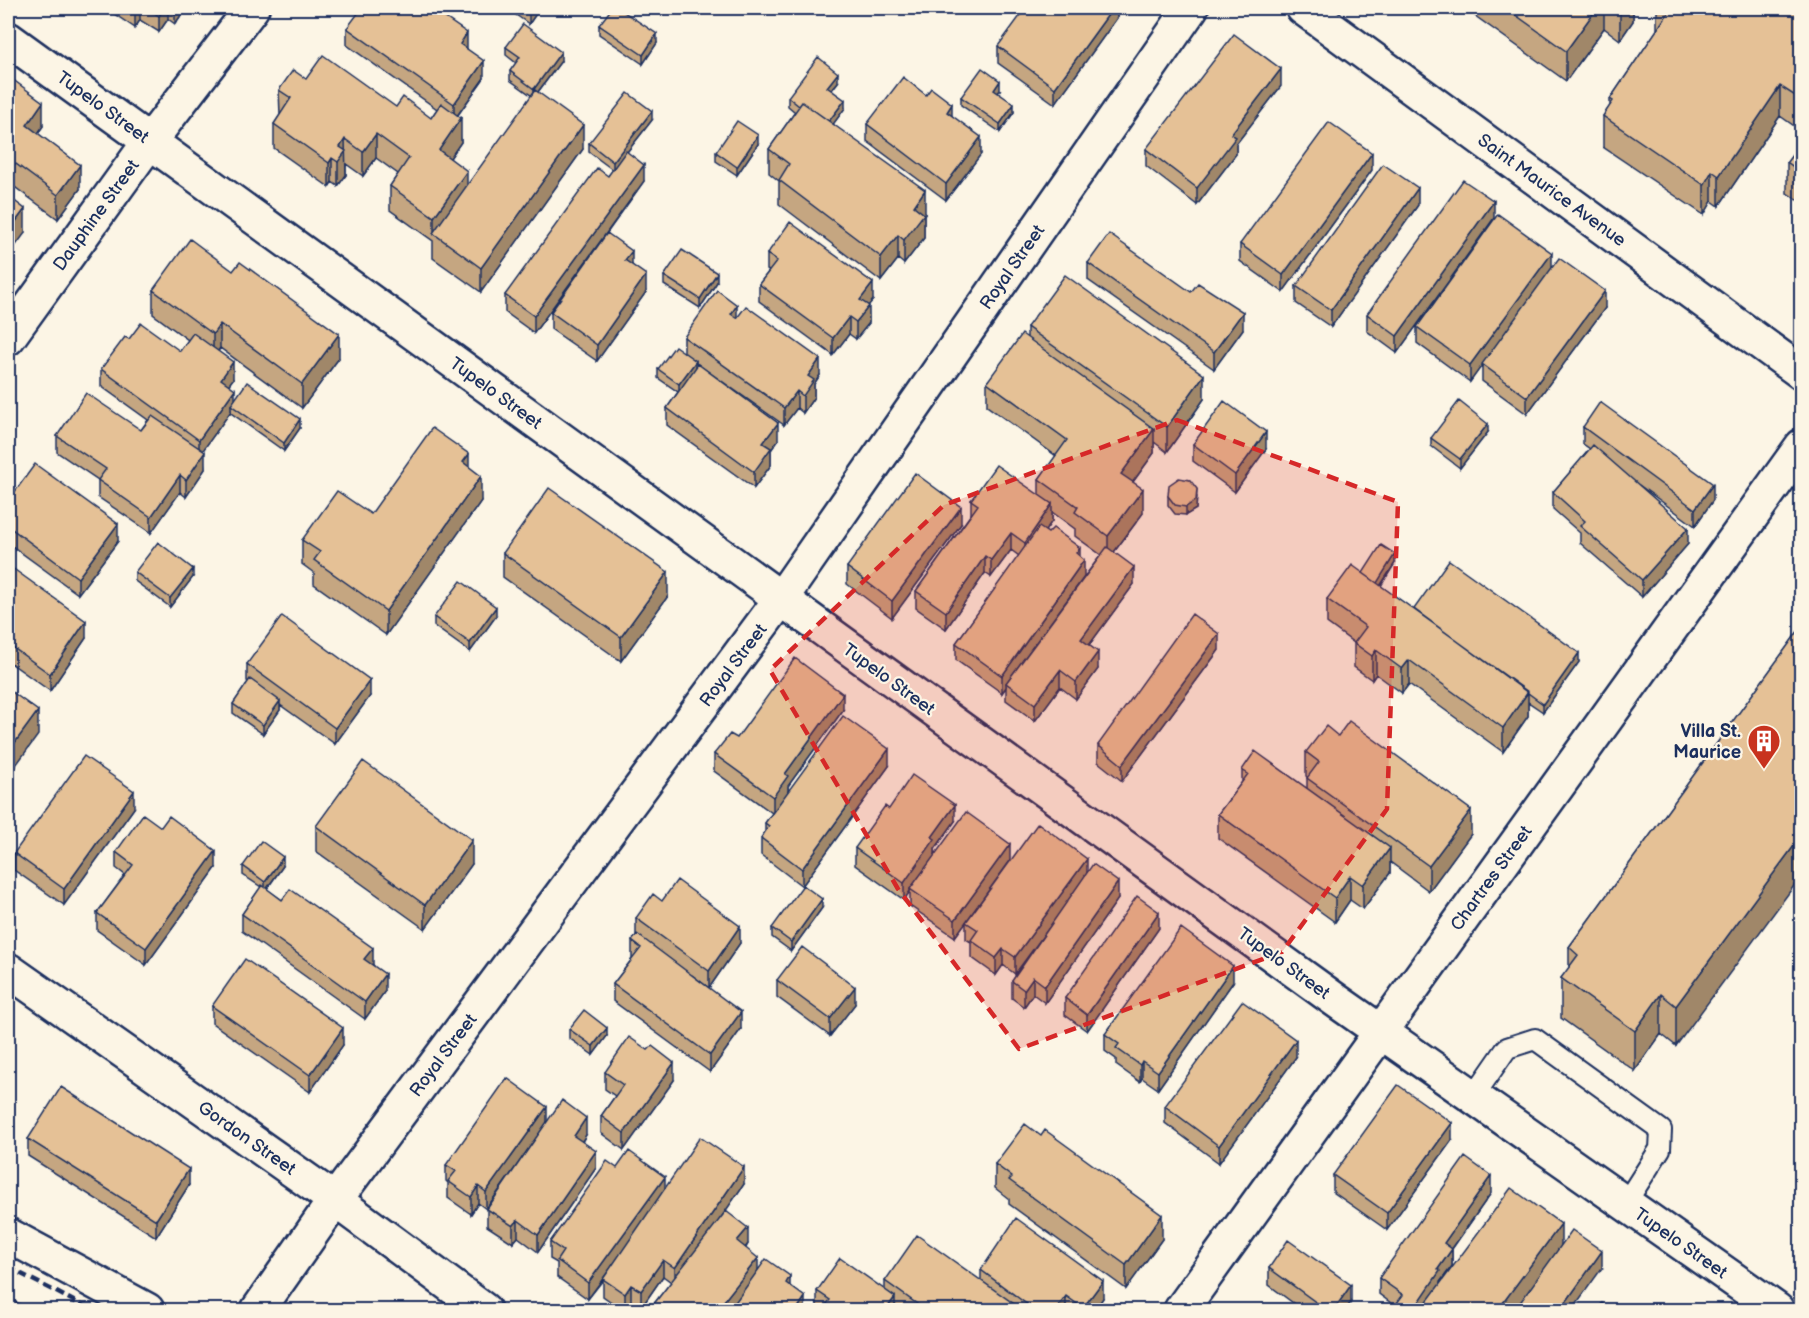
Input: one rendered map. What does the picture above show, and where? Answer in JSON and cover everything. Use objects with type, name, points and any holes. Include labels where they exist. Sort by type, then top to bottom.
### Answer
[{"type":"street","name":"Dauphine Street","points":[[8,338],[150,141],[252,8]]},
{"type":"street","name":"Royal Street","points":[[258,1311],[335,1200],[780,600],[1191,8]]},
{"type":"street","name":"Saint Maurice Avenue","points":[[1303,8],[1802,373]]},
{"type":"street","name":"Tupelo Street","points":[[8,39],[780,600],[1380,1032],[1777,1311]]},
{"type":"street","name":"Chartres Street","points":[[1181,1311],[1802,446]]},
{"type":"street","name":"Gordon Street","points":[[8,970],[335,1200],[484,1311]]},
{"type":"street","points":[[8,1235],[147,1311]]},
{"type":"lane","points":[[1473,1097],[1507,1048],[1535,1039],[1661,1130],[1660,1149],[1625,1204]]},
{"type":"highlighted area","points":[[1177,420],[1398,502],[1387,809],[1282,952],[1019,1049],[898,889],[770,670],[944,505]]},
{"type":"building","points":[[147,8],[164,8],[159,16]]},
{"type":"building","points":[[362,8],[431,8],[467,33],[460,44],[484,61],[454,104],[347,28]]},
{"type":"building","points":[[612,8],[618,8],[657,34],[643,55],[599,25]]},
{"type":"building","points":[[1026,8],[1113,8],[1055,88],[998,46]]},
{"type":"building","points":[[1506,8],[1597,8],[1566,51]]},
{"type":"building","points":[[1669,8],[1802,8],[1802,97],[1800,99],[1780,86],[1719,176],[1712,171],[1704,185],[1603,116],[1613,101],[1610,99],[1671,9]]},
{"type":"building","points":[[523,24],[561,52],[534,89],[510,71],[520,57],[506,47]]},
{"type":"building","points":[[1234,34],[1281,69],[1231,134],[1236,137],[1197,188],[1146,149]]},
{"type":"building","points":[[323,55],[396,107],[403,97],[431,118],[441,103],[461,118],[439,150],[467,171],[434,217],[390,186],[409,158],[376,134],[363,152],[345,139],[340,147],[346,151],[338,162],[332,158],[329,163],[274,124],[291,98],[279,90],[293,70],[306,79]]},
{"type":"building","points":[[818,57],[838,73],[827,87],[845,100],[829,121],[802,102],[799,106],[788,97]]},
{"type":"building","points":[[982,68],[1000,81],[994,90],[1014,104],[1000,124],[961,97]]},
{"type":"building","points":[[8,76],[43,102],[27,125],[80,165],[58,195],[8,158]]},
{"type":"building","points":[[903,77],[926,95],[931,88],[952,104],[947,112],[981,137],[946,184],[867,124]]},
{"type":"building","points":[[535,90],[583,125],[481,268],[433,233]]},
{"type":"building","points":[[628,93],[652,111],[613,162],[589,143]]},
{"type":"building","points":[[802,102],[925,190],[914,206],[924,214],[904,240],[898,235],[881,257],[779,180],[789,164],[769,149]]},
{"type":"building","points":[[737,121],[758,135],[737,167],[716,152]]},
{"type":"building","points":[[1329,122],[1372,153],[1283,275],[1240,244]]},
{"type":"building","points":[[1802,142],[1802,173],[1787,162]]},
{"type":"building","points":[[626,151],[644,165],[534,316],[505,295],[597,168],[608,176]]},
{"type":"building","points":[[1383,164],[1418,188],[1331,310],[1296,286]]},
{"type":"building","points":[[1463,180],[1494,201],[1397,336],[1367,314]]},
{"type":"building","points":[[8,196],[25,209],[8,232]]},
{"type":"building","points":[[1498,214],[1552,253],[1470,365],[1417,327]]},
{"type":"building","points":[[790,222],[873,283],[860,300],[869,306],[856,322],[849,317],[833,338],[759,284],[777,261],[767,254]]},
{"type":"building","points":[[607,233],[632,251],[625,260],[646,275],[597,345],[551,312]]},
{"type":"building","points":[[1109,234],[1191,292],[1198,283],[1243,312],[1214,352],[1088,263]]},
{"type":"building","points":[[190,239],[233,271],[240,262],[339,334],[302,384],[220,324],[213,334],[153,290]]},
{"type":"building","points":[[682,250],[717,273],[700,299],[664,276]]},
{"type":"building","points":[[1559,258],[1605,291],[1527,397],[1482,364]]},
{"type":"building","points":[[1065,275],[1204,375],[1167,427],[1027,327]]},
{"type":"building","points":[[717,290],[737,305],[731,314],[737,318],[746,306],[820,359],[808,376],[814,380],[803,396],[797,391],[784,408],[684,337]]},
{"type":"building","points":[[141,323],[180,351],[193,333],[233,362],[221,379],[235,389],[199,440],[101,369],[125,337],[129,339]]},
{"type":"building","points":[[1022,334],[1154,429],[1121,474],[1143,489],[1108,536],[1075,512],[1078,507],[1039,479],[1067,440],[987,382]]},
{"type":"building","points":[[675,346],[696,361],[679,384],[658,369]]},
{"type":"building","points":[[698,364],[778,423],[763,443],[771,448],[754,472],[667,408]]},
{"type":"building","points":[[247,382],[300,419],[284,443],[231,405]]},
{"type":"building","points":[[86,393],[141,430],[152,416],[205,452],[186,480],[180,475],[151,517],[98,480],[106,469],[57,436]]},
{"type":"building","points":[[1224,401],[1266,432],[1235,475],[1193,444]]},
{"type":"building","points":[[1459,401],[1488,424],[1460,459],[1431,438]]},
{"type":"building","points":[[1600,402],[1713,484],[1695,509],[1583,427]]},
{"type":"building","points":[[432,428],[469,454],[463,462],[481,476],[386,611],[314,560],[320,552],[302,540],[337,491],[371,514]]},
{"type":"building","points":[[1593,445],[1688,528],[1642,580],[1580,526],[1585,521],[1553,492]]},
{"type":"building","points":[[35,464],[118,524],[78,578],[8,526],[8,501]]},
{"type":"building","points":[[996,465],[1052,504],[1025,543],[1011,533],[991,560],[985,556],[946,612],[916,591],[978,505],[971,500]]},
{"type":"building","points":[[915,473],[961,507],[892,601],[847,567]]},
{"type":"building","points":[[1179,478],[1190,480],[1197,489],[1196,500],[1186,507],[1175,505],[1168,496],[1169,485]]},
{"type":"building","points":[[549,488],[668,572],[621,637],[503,553]]},
{"type":"building","points":[[1039,527],[1048,533],[1053,528],[1080,548],[1076,553],[1084,560],[1002,676],[956,643]]},
{"type":"building","points":[[158,542],[193,569],[170,598],[135,572]]},
{"type":"building","points":[[1381,545],[1395,554],[1377,583],[1363,573]]},
{"type":"building","points":[[1107,547],[1134,567],[1081,639],[1098,652],[1076,682],[1060,670],[1035,704],[1006,683]]},
{"type":"building","points":[[1449,560],[1579,653],[1543,704],[1414,609]]},
{"type":"building","points":[[8,565],[86,621],[50,674],[8,644]]},
{"type":"building","points":[[1352,565],[1528,692],[1503,728],[1409,660],[1402,669],[1376,650],[1372,656],[1354,643],[1366,627],[1327,599]]},
{"type":"building","points":[[461,581],[496,607],[470,643],[434,617]]},
{"type":"building","points":[[1192,614],[1219,634],[1122,765],[1098,745]]},
{"type":"building","points":[[282,616],[370,680],[335,728],[247,664]]},
{"type":"building","name":"Villa St. Maurice","points":[[1802,626],[1802,835],[1676,1006],[1661,994],[1635,1031],[1561,978],[1578,955],[1569,947]]},
{"type":"building","points":[[795,658],[843,694],[785,774],[788,776],[773,797],[714,754],[730,734],[737,738]]},
{"type":"building","points":[[250,679],[280,701],[263,725],[233,704]]},
{"type":"building","points":[[8,689],[38,711],[8,752]]},
{"type":"building","points":[[843,716],[889,749],[802,869],[761,838],[769,826],[765,823]]},
{"type":"building","points":[[1349,721],[1471,810],[1429,866],[1307,778],[1319,762],[1306,752],[1326,726],[1338,736]]},
{"type":"building","points":[[1255,751],[1390,848],[1363,885],[1350,876],[1335,898],[1218,814],[1248,774],[1242,770]]},
{"type":"building","points":[[84,756],[134,791],[64,889],[14,853]]},
{"type":"building","points":[[363,761],[472,840],[425,905],[316,826]]},
{"type":"building","points":[[912,775],[955,805],[932,837],[935,839],[904,883],[855,848],[885,806],[889,809]]},
{"type":"building","points":[[966,812],[1010,844],[955,920],[910,889]]},
{"type":"building","points":[[143,814],[161,827],[169,816],[216,851],[146,948],[97,913],[133,865],[116,852]]},
{"type":"building","points":[[1038,823],[1087,859],[1015,957],[1003,949],[996,958],[971,940],[978,930],[966,922]]},
{"type":"building","points":[[261,841],[283,857],[265,882],[243,866]]},
{"type":"building","points":[[1093,864],[1118,882],[1045,986],[1033,977],[1024,990],[1012,981]]},
{"type":"building","points":[[677,880],[740,926],[709,971],[636,918],[653,894],[662,901]]},
{"type":"building","points":[[262,885],[282,900],[290,889],[373,948],[364,959],[385,974],[365,1002],[242,914]]},
{"type":"building","points":[[803,885],[822,899],[791,942],[772,928]]},
{"type":"building","points":[[1137,896],[1159,912],[1087,1015],[1065,998]]},
{"type":"building","points":[[1181,928],[1233,966],[1158,1072],[1142,1061],[1140,1065],[1116,1048],[1119,1044],[1105,1034]]},
{"type":"building","points":[[637,934],[741,1012],[710,1055],[613,984],[641,948],[632,941]]},
{"type":"building","points":[[802,947],[855,987],[830,1019],[777,980]]},
{"type":"building","points":[[245,959],[343,1028],[310,1075],[212,1006]]},
{"type":"building","points":[[1242,1001],[1296,1040],[1219,1146],[1165,1106]]},
{"type":"building","points":[[584,1010],[607,1028],[593,1046],[569,1029]]},
{"type":"building","points":[[629,1037],[648,1050],[652,1046],[674,1063],[624,1133],[601,1116],[623,1085],[605,1072]]},
{"type":"building","points":[[507,1078],[547,1107],[486,1192],[478,1186],[471,1197],[448,1181],[456,1171],[446,1165]]},
{"type":"building","points":[[1398,1085],[1452,1123],[1387,1213],[1333,1175]]},
{"type":"building","points":[[61,1087],[189,1169],[156,1220],[28,1139]]},
{"type":"building","points":[[562,1100],[586,1118],[574,1136],[596,1151],[538,1235],[518,1220],[513,1226],[487,1209]]},
{"type":"building","points":[[1025,1124],[1041,1136],[1045,1130],[1162,1215],[1126,1265],[1009,1180],[1012,1177],[995,1164]]},
{"type":"building","points":[[700,1137],[744,1167],[675,1268],[663,1260],[641,1291],[631,1285],[625,1294],[603,1279]]},
{"type":"building","points":[[629,1151],[665,1177],[588,1283],[557,1260],[563,1251],[550,1242],[607,1161],[617,1168]]},
{"type":"building","points":[[1465,1157],[1491,1176],[1444,1243],[1452,1249],[1413,1311],[1391,1311],[1403,1295],[1379,1278]]},
{"type":"building","points":[[1511,1188],[1561,1224],[1497,1311],[1420,1311]]},
{"type":"building","points":[[726,1211],[748,1228],[737,1241],[758,1258],[716,1311],[660,1311],[653,1305]]},
{"type":"building","points":[[1016,1218],[1103,1281],[1083,1308],[1066,1296],[1055,1311],[1036,1311],[981,1270]]},
{"type":"building","points":[[1572,1230],[1602,1251],[1561,1309],[1563,1311],[1514,1311]]},
{"type":"building","points":[[917,1235],[1024,1311],[927,1311],[885,1281]]},
{"type":"building","points":[[1288,1240],[1351,1285],[1333,1311],[1328,1311],[1269,1268]]},
{"type":"building","points":[[840,1258],[895,1297],[885,1311],[824,1311],[823,1309],[830,1300],[817,1291]]},
{"type":"building","points":[[766,1259],[790,1276],[786,1283],[805,1297],[796,1311],[729,1311]]},
{"type":"building","points":[[8,1298],[33,1311],[8,1311]]},
{"type":"building","points":[[1602,1303],[1612,1311],[1597,1311]]},
{"type":"railway","points":[[8,1267],[91,1310]]},
{"type":"place","name":"Villa St. Maurice","points":[[1764,770]]}]
